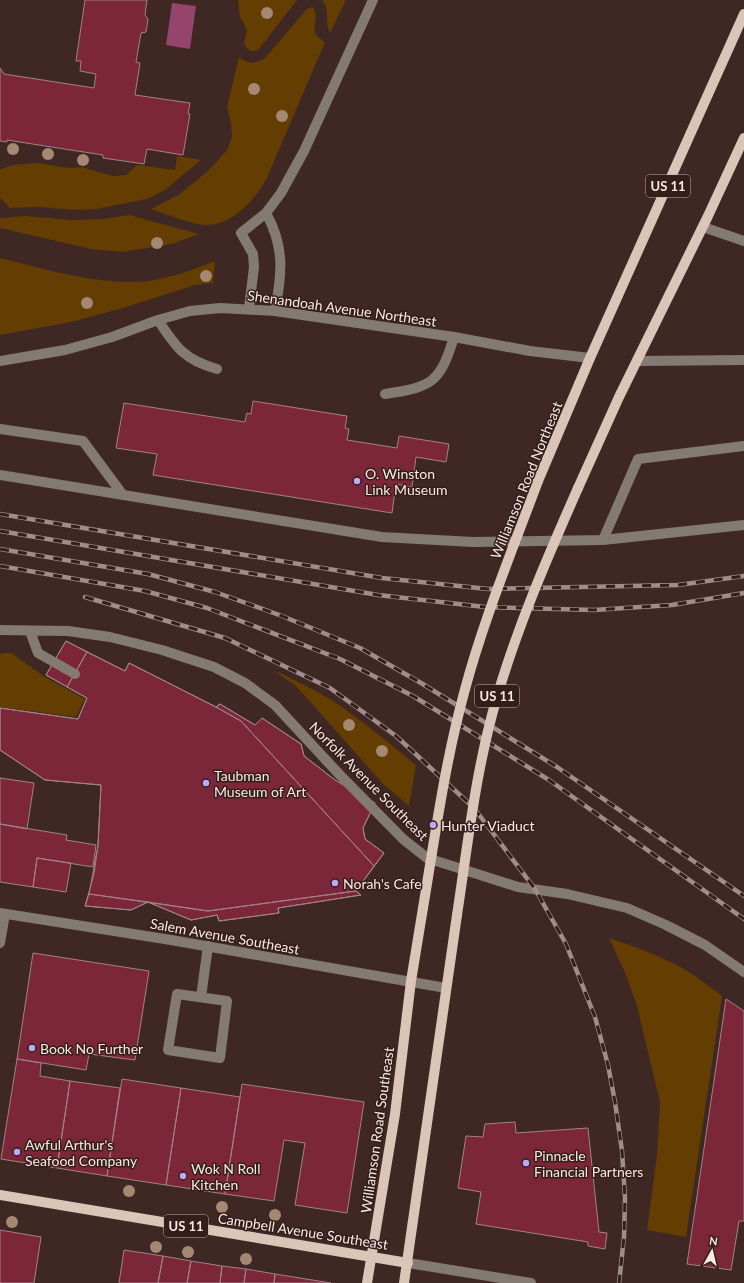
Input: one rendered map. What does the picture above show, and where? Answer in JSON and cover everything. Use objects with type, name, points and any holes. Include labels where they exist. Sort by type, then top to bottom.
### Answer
[{"type":"main road","name":"Williamson Road Northeast","points":[[411,981],[445,776],[463,694],[477,648],[538,481],[590,358],[744,14]]},
{"type":"main road","name":"US 11","points":[[408,1262],[457,915],[478,783],[496,698],[527,610],[578,488],[744,138]]},
{"type":"main road","name":"Williamson Road Southeast","points":[[368,1283],[395,1114],[411,981]]},
{"type":"main road","name":"Campbell Avenue Southeast","points":[[0,1195],[408,1262]]},
{"type":"main road","points":[[404,1283],[408,1262]]},
{"type":"street","points":[[249,308],[254,267],[252,254],[241,233],[266,213],[281,193],[304,151],[373,0]]},
{"type":"street","points":[[266,213],[277,238],[281,258],[281,273],[275,311]]},
{"type":"street","points":[[703,227],[744,241]]},
{"type":"street","name":"Shenandoah Avenue Northeast","points":[[0,361],[65,350],[112,337],[158,320],[190,311],[220,308],[249,308],[275,311],[454,337],[530,351],[590,358]]},
{"type":"street","points":[[158,320],[172,342],[188,357],[202,365],[217,369]]},
{"type":"street","points":[[386,394],[412,390],[432,381],[447,360],[454,337]]},
{"type":"street","points":[[637,361],[744,360]]},
{"type":"street","points":[[0,429],[83,441],[123,495]]},
{"type":"street","points":[[603,540],[638,460],[744,446]]},
{"type":"street","points":[[0,475],[382,537],[473,542],[603,540],[744,525]]},
{"type":"street","name":"Norfolk Avenue Southeast","points":[[0,630],[68,631],[110,637],[162,650],[214,667],[245,683],[275,705],[403,839],[427,858],[518,887],[567,894],[627,908],[666,925],[705,945],[744,972]]},
{"type":"street","points":[[30,631],[38,653],[75,674]]},
{"type":"street","points":[[0,942],[2,913]]},
{"type":"street","name":"Salem Avenue Southeast","points":[[2,913],[208,946],[446,988]]},
{"type":"street","points":[[201,997],[208,946]]},
{"type":"street","points":[[177,994],[201,997],[227,1002],[220,1058],[168,1050],[177,994]]},
{"type":"street","name":"Campbell Avenue Southeast","points":[[408,1262],[531,1283]]},
{"type":"shaded area","points":[[238,0],[297,0],[259,49],[252,51],[248,50],[244,44],[247,30],[240,17]]},
{"type":"shaded area","points":[[322,0],[346,0],[330,33],[327,24],[327,11]]},
{"type":"shaded area","points":[[172,3],[196,6],[190,49],[166,45]]},
{"type":"shaded area","points":[[311,7],[314,8],[316,34],[325,42],[266,180],[256,195],[234,216],[217,224],[201,225],[151,209],[180,194],[210,169],[227,150],[232,137],[227,107],[239,57],[245,61],[251,62],[257,62],[264,59],[307,9]]},
{"type":"shaded area","points":[[177,156],[201,160],[165,190],[147,199],[96,209],[74,210],[40,207],[10,208],[0,198],[0,170],[12,165],[38,163],[69,168],[81,167],[113,176],[126,175],[137,165],[175,170]]},
{"type":"shaded area","points":[[129,215],[199,234],[172,244],[122,252],[91,249],[0,228],[0,218],[26,216],[72,220],[102,219]]},
{"type":"shaded area","points":[[0,258],[59,273],[121,282],[160,279],[215,261],[213,283],[195,285],[123,308],[71,322],[0,335]]},
{"type":"shaded area","points":[[11,653],[45,677],[85,699],[76,717],[0,707],[0,654]]},
{"type":"shaded area","points":[[273,670],[305,685],[336,703],[367,725],[416,765],[409,806],[383,784],[297,687]]},
{"type":"shaded area","points":[[609,938],[670,962],[693,975],[722,996],[686,1237],[647,1230],[657,1155],[660,1102],[637,1006],[626,975]]},
{"type":"building","points":[[85,0],[147,0],[145,15],[148,19],[146,32],[141,33],[136,62],[140,63],[135,95],[190,103],[188,114],[190,114],[183,155],[147,149],[144,164],[103,158],[103,155],[7,140],[7,142],[0,141],[0,68],[4,74],[94,88],[96,74],[80,71],[81,61],[76,61]]},
{"type":"building","points":[[253,401],[347,416],[345,428],[349,429],[347,440],[397,448],[399,436],[449,444],[446,462],[416,457],[412,487],[396,484],[392,513],[153,475],[157,454],[116,448],[124,403],[245,422],[247,413],[251,414]]},
{"type":"building","points":[[66,641],[87,652],[67,687],[46,675]]},
{"type":"building","name":"Taubman Museum of Art","points":[[66,641],[125,671],[129,663],[216,707],[220,704],[255,725],[262,718],[301,744],[304,756],[335,780],[375,803],[363,828],[365,839],[384,853],[356,891],[361,895],[278,908],[279,913],[219,921],[217,915],[191,920],[148,902],[131,910],[85,906],[94,874],[98,845],[101,785],[45,780],[0,750],[0,708],[78,719],[87,698],[46,675]]},
{"type":"building","name":"Taubman Museum of Art","points":[[87,652],[125,671],[129,663],[241,721],[374,866],[356,891],[208,911],[89,894],[98,845],[101,785],[45,780],[0,750],[0,708],[78,719],[87,698],[67,687]]},
{"type":"building","points":[[220,704],[255,725],[262,718],[301,744],[304,756],[335,780],[375,803],[363,828],[365,839],[384,853],[374,866],[241,721],[216,707]]},
{"type":"building","points":[[0,778],[34,783],[27,829],[0,824]]},
{"type":"building","points":[[0,824],[67,835],[66,840],[96,845],[93,867],[37,858],[33,887],[0,882]]},
{"type":"building","points":[[37,858],[71,863],[66,892],[33,887]]},
{"type":"building","points":[[356,891],[361,895],[278,908],[279,913],[219,921],[217,915],[191,920],[148,902],[208,911]]},
{"type":"building","points":[[89,894],[148,902],[131,910],[85,906]]},
{"type":"building","points":[[33,953],[149,971],[135,1060],[89,1054],[86,1070],[17,1059]]},
{"type":"building","points":[[726,999],[744,1011],[744,1221],[739,1221],[731,1270],[687,1264]]},
{"type":"building","points":[[17,1059],[41,1063],[40,1076],[70,1081],[57,1168],[1,1159]]},
{"type":"building","points":[[122,1079],[181,1088],[166,1185],[107,1176]]},
{"type":"building","points":[[70,1081],[120,1088],[107,1176],[57,1168]]},
{"type":"building","points":[[242,1084],[364,1102],[347,1213],[295,1205],[305,1143],[284,1140],[274,1201],[225,1194]]},
{"type":"building","points":[[181,1088],[240,1097],[225,1194],[166,1185]]},
{"type":"building","name":"Pinnacle Financial Partners","points":[[515,1122],[516,1133],[588,1128],[599,1232],[607,1233],[605,1249],[588,1246],[588,1242],[476,1224],[481,1192],[458,1188],[466,1136],[483,1137],[485,1124]]},
{"type":"building","points":[[0,1230],[41,1237],[34,1283],[0,1283]]},
{"type":"building","points":[[124,1250],[163,1256],[158,1283],[119,1283]]},
{"type":"building","points":[[163,1256],[191,1261],[187,1283],[158,1283]]},
{"type":"building","points":[[191,1261],[222,1266],[220,1283],[187,1283]]},
{"type":"building","points":[[222,1266],[246,1269],[244,1283],[220,1283]]},
{"type":"building","points":[[246,1269],[275,1274],[274,1283],[244,1283]]},
{"type":"building","points":[[275,1274],[331,1283],[274,1283]]},
{"type":"railway","points":[[0,514],[382,578],[488,589],[678,585],[744,576]]},
{"type":"railway","points":[[0,531],[378,595],[485,607],[594,610],[672,605],[744,593]]},
{"type":"railway","points":[[0,549],[148,574],[215,592],[282,616],[360,648],[421,683],[557,767],[744,896]]},
{"type":"railway","points":[[0,566],[145,591],[207,608],[340,659],[413,696],[549,780],[744,919]]},
{"type":"railway","points":[[85,597],[225,638],[330,688],[396,736],[474,808],[535,889],[566,944],[595,1017],[608,1065],[622,1151],[625,1198],[624,1237],[619,1283]]},
{"type":"place","name":"O. Winston Link Museum","points":[[357,481]]},
{"type":"place","name":"Taubman Museum of Art","points":[[206,783]]},
{"type":"place","name":"Hunter Viaduct","points":[[433,825]]},
{"type":"place","name":"Norah's Cafe","points":[[335,883]]},
{"type":"place","name":"Book No Further","points":[[32,1048]]},
{"type":"place","name":"Awful Arthur's Seafood Company","points":[[17,1152]]},
{"type":"place","name":"Pinnacle Financial Partners","points":[[526,1163]]},
{"type":"place","name":"Wok N Roll Kitchen","points":[[183,1176]]}]
